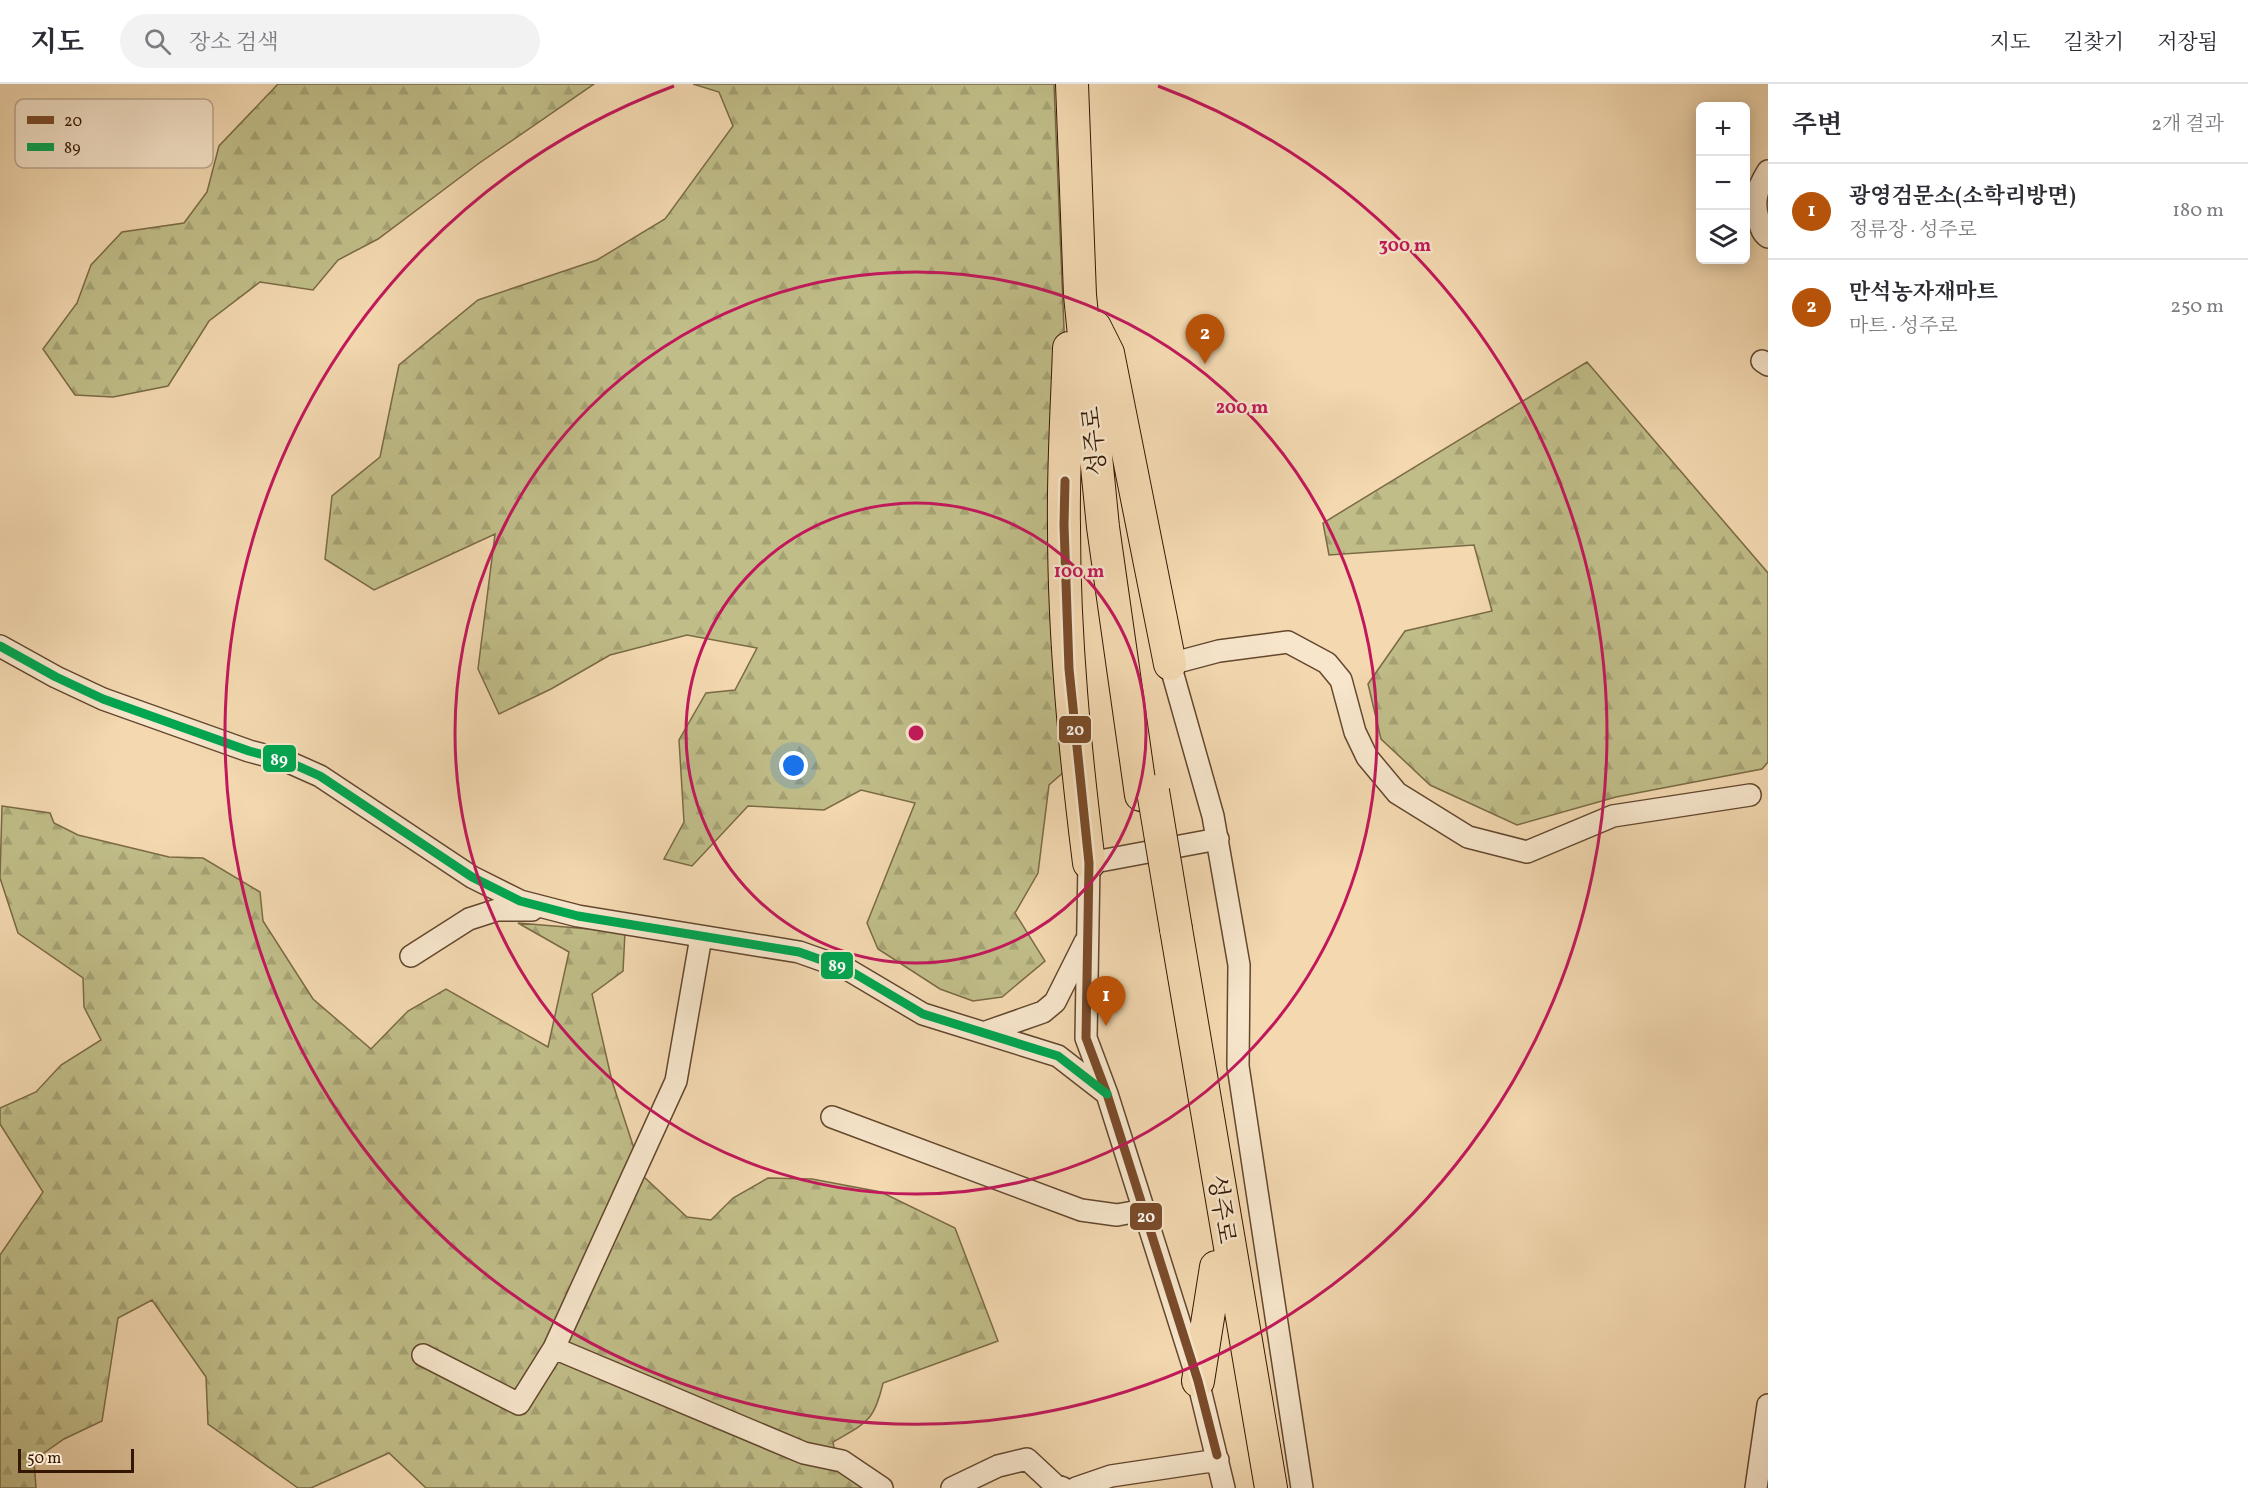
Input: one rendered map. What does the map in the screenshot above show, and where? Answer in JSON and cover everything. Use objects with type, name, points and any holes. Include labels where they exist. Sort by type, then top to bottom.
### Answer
[{"type":"highway","name":"성주로","points":[[1072,84],[1080,295],[1103,527],[1147,793]]},
{"type":"highway","name":"성주로","points":[[1086,84],[1086,163],[1095,327],[1106,460],[1147,793]]},
{"type":"highway","points":[[1080,295],[1070,324],[1064,525],[1069,669],[1089,863]]},
{"type":"highway","points":[[1095,327],[1108,353],[1170,664]]},
{"type":"highway","points":[[1147,793],[1169,930]]},
{"type":"highway","name":"성주로","points":[[1169,930],[1216,1267],[1255,1488]]},
{"type":"highway","name":"성주로","points":[[1169,930],[1271,1488]]},
{"type":"highway","points":[[1198,1381],[1216,1267]]},
{"type":"street","points":[[1768,171],[1759,185],[1754,205],[1763,234],[1768,237]]},
{"type":"street","points":[[1302,1488],[1238,1066],[1239,965],[1218,839],[1170,664],[1219,651],[1288,642],[1327,663],[1341,680],[1355,732],[1367,757],[1397,794],[1468,837],[1527,852],[1550,845],[1613,816],[1750,795]]},
{"type":"street","points":[[3,653],[103,699],[249,751],[284,760],[320,776],[472,877],[520,901],[551,910],[799,952],[847,969],[923,1014],[1058,1056],[1107,1094]]},
{"type":"street","points":[[1218,839],[1089,863],[1086,1038],[1107,1094],[1198,1381],[1224,1488]]},
{"type":"street","points":[[411,956],[469,919],[497,910],[551,910]]},
{"type":"street","points":[[423,1355],[519,1404],[554,1348],[676,1081],[702,937]]},
{"type":"street","points":[[986,1032],[1043,1012],[1055,1002],[1088,937]]},
{"type":"street","points":[[832,1117],[1081,1210],[1117,1215],[1144,1210]]},
{"type":"street","points":[[554,1348],[804,1453],[842,1461],[882,1488]]},
{"type":"street","points":[[1756,1488],[1768,1406]]},
{"type":"street","points":[[952,1488],[998,1466],[1027,1459],[1055,1485],[1063,1488]]},
{"type":"street","points":[[1077,1488],[1111,1476],[1218,1460]]},
{"type":"green space","points":[[278,84],[594,84],[478,164],[378,239],[338,260],[313,290],[260,282],[209,321],[168,386],[113,397],[75,395],[43,349],[77,303],[91,265],[122,232],[184,223],[207,192],[219,146]]},
{"type":"green space","points":[[693,84],[1054,84],[1069,451],[1073,764],[1049,785],[1038,873],[1015,913],[1045,961],[1002,997],[973,1001],[940,989],[878,949],[867,923],[915,803],[861,790],[824,810],[748,806],[692,866],[664,859],[684,822],[679,740],[706,693],[735,690],[757,648],[687,635],[610,655],[551,689],[499,714],[478,669],[495,534],[374,590],[325,559],[332,496],[380,457],[399,365],[478,300],[597,260],[665,219],[733,126],[719,92]]},
{"type":"green space","points":[[1587,362],[1768,573],[1768,762],[1762,769],[1616,797],[1517,825],[1430,785],[1381,739],[1368,684],[1405,631],[1492,611],[1474,545],[1329,555],[1323,523]]},
{"type":"green space","points":[[2,806],[50,813],[54,823],[78,835],[169,857],[203,858],[260,892],[263,921],[313,999],[371,1049],[408,1011],[446,989],[548,1047],[569,952],[518,923],[625,932],[623,971],[592,994],[612,1081],[643,1176],[687,1217],[711,1220],[733,1198],[768,1178],[812,1179],[881,1192],[955,1228],[998,1341],[883,1383],[876,1406],[867,1420],[833,1442],[838,1470],[862,1488],[426,1488],[389,1453],[311,1488],[298,1488],[208,1424],[206,1377],[152,1300],[118,1318],[102,1421],[64,1439],[34,1460],[36,1488],[0,1488],[0,1255],[43,1192],[0,1124],[0,1108],[36,1092],[61,1065],[101,1040],[84,1007],[83,978],[18,933],[0,878]]},
{"type":"transit line","name":"20","points":[[1065,481],[1064,525],[1069,669],[1089,863],[1086,1038],[1107,1094],[1198,1381],[1217,1455]]},
{"type":"transit line","name":"89","points":[[0,646],[56,677],[103,699],[249,751],[284,760],[320,776],[472,877],[520,901],[578,916],[799,952],[847,969],[923,1014],[1058,1056],[1107,1094]]},
{"type":"place","name":"만석농자재마트","points":[[1205,364]]},
{"type":"place","name":"광영검문소(소학리방면)","points":[[1106,1026]]}]
